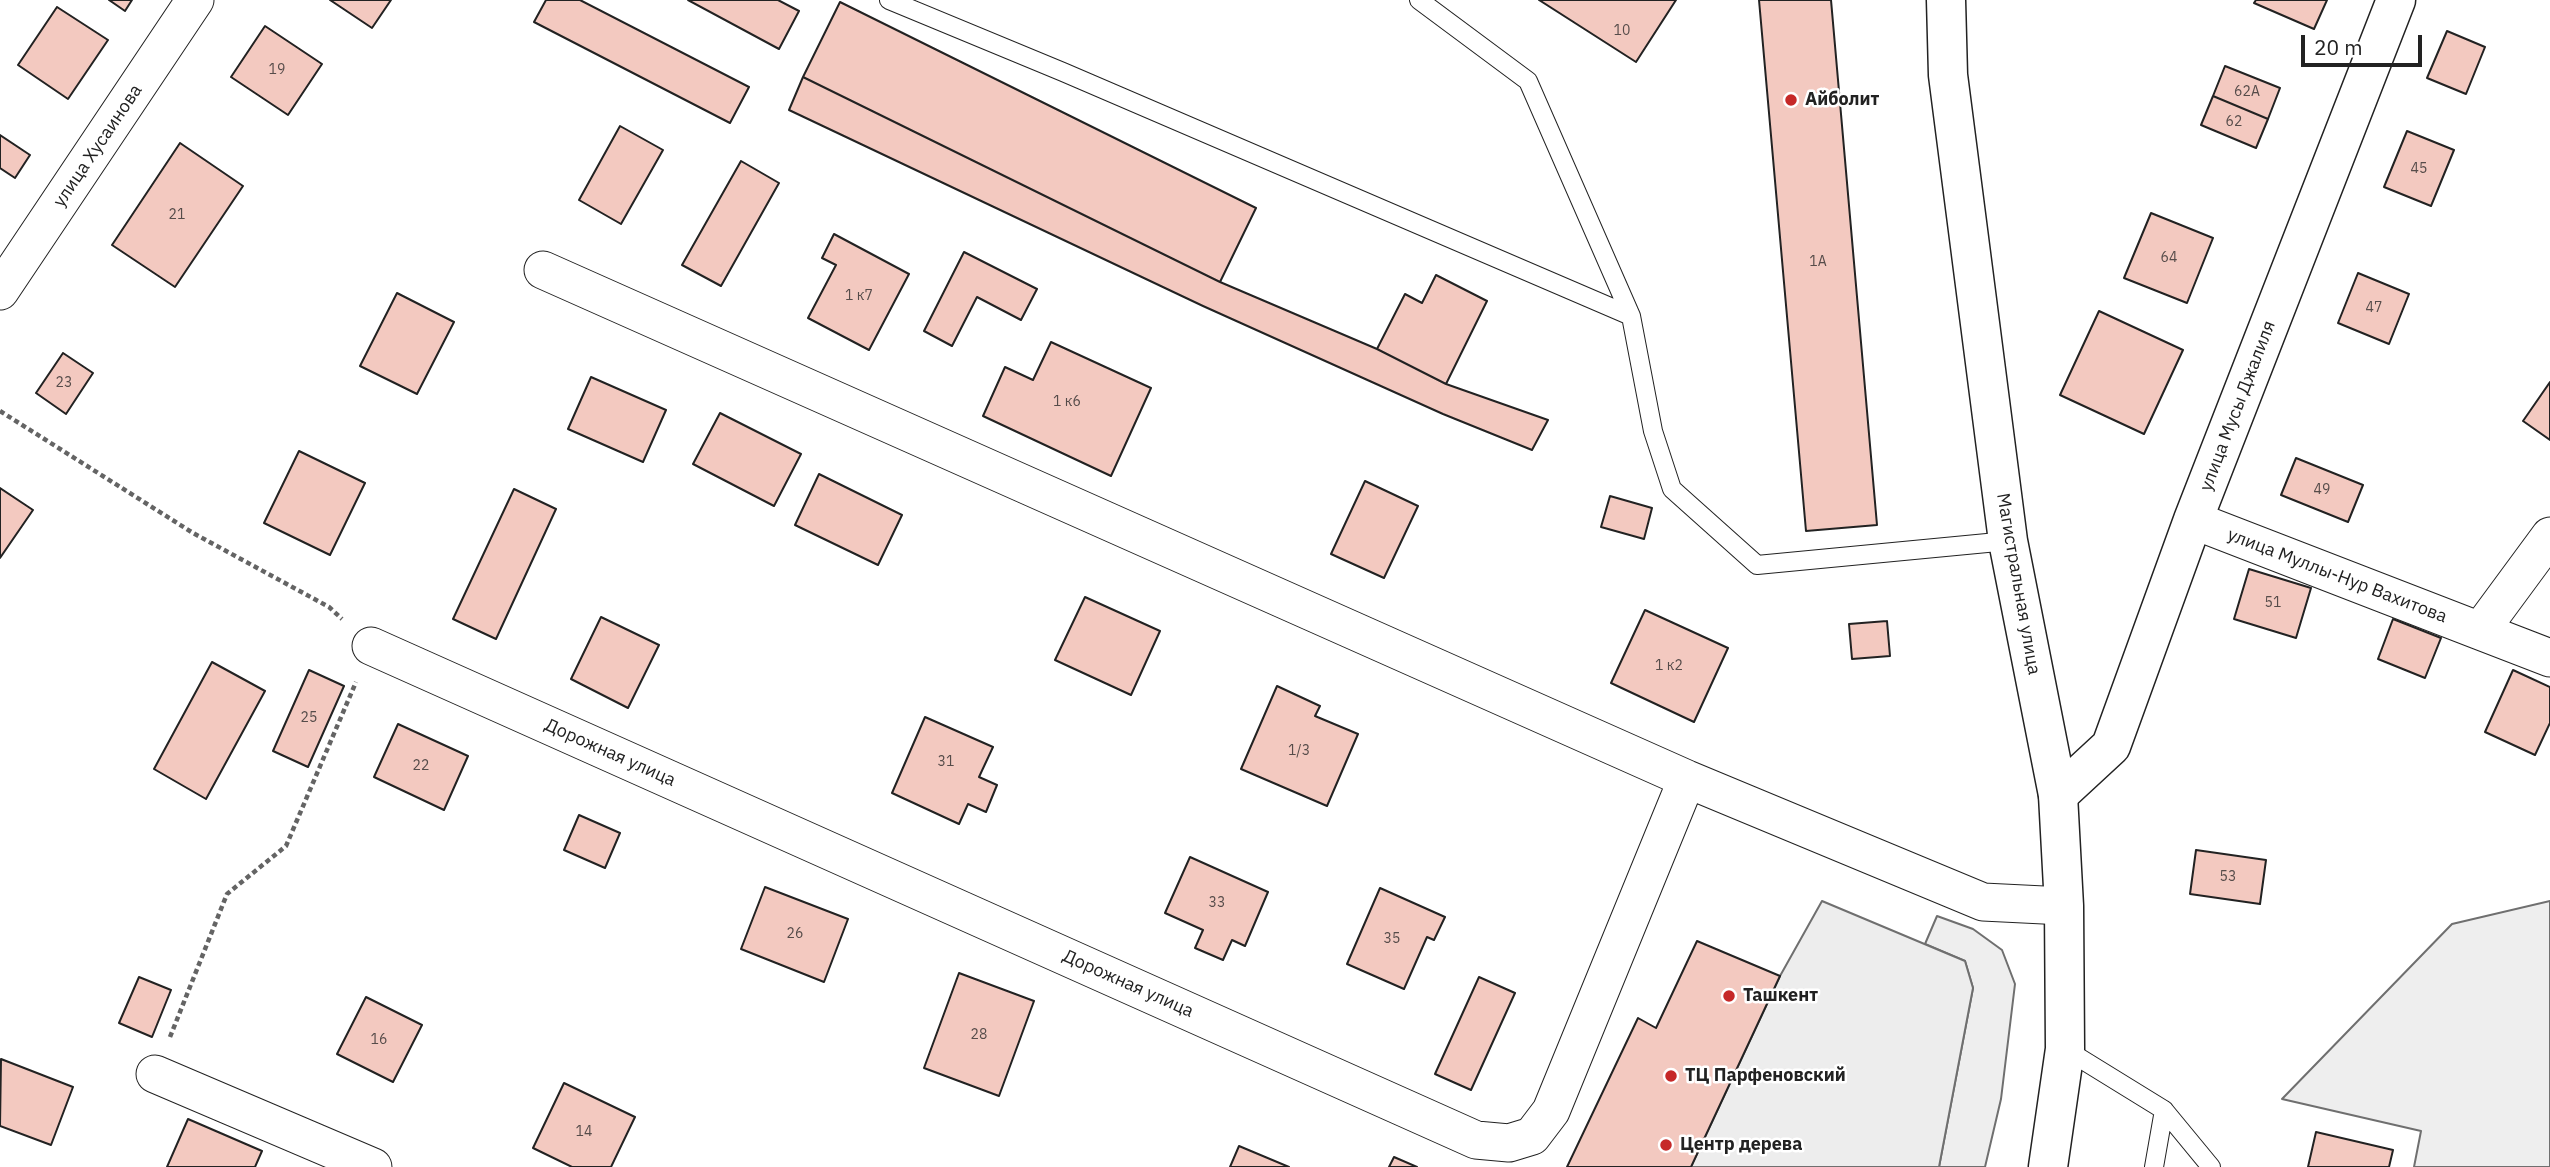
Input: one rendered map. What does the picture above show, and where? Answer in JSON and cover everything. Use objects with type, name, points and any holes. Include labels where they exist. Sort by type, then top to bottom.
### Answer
[{"type":"main road","name":"Магистральная улица","points":[[1946,0],[1948,75],[2008,541],[2058,795],[2064,906],[2065,1049],[2048,1167]]},
{"type":"main road","name":"улица Мусы Джалиля","points":[[2058,795],[2111,746],[2193,520],[2396,0]]},
{"type":"street","name":"улица Хусаинова","points":[[0,291],[195,0]]},
{"type":"street","points":[[543,270],[1687,779],[1983,902],[2064,906]]},
{"type":"street","name":"улица Муллы-Нур Вахитова","points":[[2193,520],[2550,658]]},
{"type":"street","points":[[2480,631],[2550,536]]},
{"type":"street","name":"Дорожная улица","points":[[371,646],[1476,1140],[1509,1143],[1532,1136],[1551,1111],[1687,779]]},
{"type":"street","points":[[155,1074],[373,1167]]},
{"type":"lane","points":[[889,0],[1631,316]]},
{"type":"lane","points":[[1419,0],[1528,81],[1631,316],[1653,431],[1672,489],[1757,565],[2008,541]]},
{"type":"lane","points":[[2065,1049],[2164,1110],[2211,1167]]},
{"type":"lane","points":[[2154,1167],[2164,1110]]},
{"type":"path","points":[[0,411],[193,533],[329,607],[371,646],[286,846],[227,894],[155,1074]]},
{"type":"shaded area","points":[[1822,901],[1965,961],[1973,988],[1939,1167],[1691,1167],[1780,976]]},
{"type":"shaded area","points":[[2550,901],[2550,1167],[2414,1167],[2421,1131],[2282,1099],[2452,924]]},
{"type":"shaded area","points":[[1937,916],[1973,929],[2002,950],[2015,984],[2001,1099],[1985,1167],[1939,1167],[1973,988],[1965,961],[1925,944]]},
{"type":"building","points":[[109,0],[132,0],[125,11]]},
{"type":"building","points":[[330,0],[391,0],[372,28]]},
{"type":"building","points":[[546,0],[580,0],[749,87],[730,123],[534,22]]},
{"type":"building","points":[[688,0],[778,0],[799,11],[779,49]]},
{"type":"building","points":[[1539,0],[1676,0],[1636,62]]},
{"type":"building","points":[[1759,0],[1831,0],[1877,525],[1806,531]]},
{"type":"building","points":[[2256,0],[2327,0],[2314,29],[2254,3]]},
{"type":"building","points":[[840,2],[1256,208],[1220,282],[803,77]]},
{"type":"building","points":[[57,7],[108,40],[68,99],[18,65]]},
{"type":"building","points":[[265,26],[322,64],[288,115],[231,77]]},
{"type":"building","points":[[2447,31],[2485,47],[2466,94],[2427,78]]},
{"type":"building","points":[[2225,66],[2280,88],[2268,119],[2213,96]]},
{"type":"building","points":[[803,77],[1220,282],[1377,349],[1446,384],[1548,420],[1532,450],[1443,414],[1203,306],[789,110]]},
{"type":"building","points":[[2213,96],[2268,119],[2256,148],[2201,125]]},
{"type":"building","points":[[620,126],[663,150],[621,224],[579,200]]},
{"type":"building","points":[[2407,131],[2454,150],[2431,206],[2384,187]]},
{"type":"building","points":[[0,135],[30,155],[15,178],[0,168]]},
{"type":"building","points":[[180,143],[243,186],[175,287],[112,245]]},
{"type":"building","points":[[741,161],[779,183],[721,286],[682,265]]},
{"type":"building","points":[[2151,213],[2213,238],[2187,303],[2124,278]]},
{"type":"building","points":[[834,234],[909,274],[869,350],[808,318],[836,265],[822,258]]},
{"type":"building","points":[[964,252],[1037,289],[1021,320],[977,297],[952,346],[924,331]]},
{"type":"building","points":[[2358,273],[2409,294],[2389,344],[2338,323]]},
{"type":"building","points":[[1436,275],[1487,301],[1446,384],[1377,349],[1405,294],[1422,303]]},
{"type":"building","points":[[397,293],[454,322],[417,394],[360,366]]},
{"type":"building","points":[[2099,311],[2183,350],[2144,434],[2060,395]]},
{"type":"building","points":[[1051,342],[1151,388],[1111,476],[983,416],[1005,367],[1033,380]]},
{"type":"building","points":[[63,353],[93,373],[66,414],[36,393]]},
{"type":"building","points":[[591,377],[666,410],[643,462],[568,429]]},
{"type":"building","points":[[2550,382],[2550,440],[2523,421]]},
{"type":"building","points":[[720,413],[801,454],[774,506],[693,464]]},
{"type":"building","points":[[299,451],[365,483],[330,555],[264,523]]},
{"type":"building","points":[[2296,458],[2363,485],[2348,522],[2281,495]]},
{"type":"building","points":[[819,474],[902,515],[878,565],[795,525]]},
{"type":"building","points":[[1365,481],[1418,506],[1384,578],[1331,554]]},
{"type":"building","points":[[0,488],[33,510],[0,558]]},
{"type":"building","points":[[514,489],[556,509],[496,639],[453,619]]},
{"type":"building","points":[[1610,496],[1652,508],[1644,539],[1601,527]]},
{"type":"building","points":[[2249,569],[2311,588],[2296,638],[2234,619]]},
{"type":"building","points":[[1085,597],[1160,631],[1131,695],[1055,660]]},
{"type":"building","points":[[1645,610],[1728,648],[1694,722],[1611,683]]},
{"type":"building","points":[[601,617],[659,645],[628,708],[571,679]]},
{"type":"building","points":[[2393,619],[2441,638],[2425,678],[2378,659]]},
{"type":"building","points":[[1887,621],[1890,656],[1852,659],[1849,624]]},
{"type":"building","points":[[212,662],[265,691],[206,799],[154,769]]},
{"type":"building","points":[[309,670],[344,686],[308,767],[273,751]]},
{"type":"building","points":[[2513,670],[2550,687],[2550,723],[2535,755],[2485,732]]},
{"type":"building","points":[[1277,686],[1320,706],[1315,716],[1358,734],[1327,806],[1241,769]]},
{"type":"building","points":[[925,717],[993,747],[979,777],[997,785],[986,812],[968,804],[959,824],[892,793]]},
{"type":"building","points":[[398,724],[468,756],[444,810],[374,777]]},
{"type":"building","points":[[579,815],[620,833],[605,868],[564,850]]},
{"type":"building","points":[[2196,850],[2266,860],[2260,904],[2190,894]]},
{"type":"building","points":[[1190,857],[1268,892],[1245,946],[1232,940],[1223,960],[1195,948],[1203,930],[1165,913]]},
{"type":"building","points":[[765,887],[848,919],[824,982],[741,949]]},
{"type":"building","points":[[1380,888],[1445,917],[1434,940],[1427,937],[1404,989],[1347,964]]},
{"type":"building","name":"ТЦ Парфеновский","points":[[1697,941],[1780,976],[1691,1167],[1567,1167],[1638,1018],[1656,1028]]},
{"type":"building","points":[[959,973],[1034,1001],[999,1096],[924,1068]]},
{"type":"building","points":[[139,977],[171,990],[152,1037],[119,1023]]},
{"type":"building","points":[[1479,977],[1515,993],[1471,1090],[1435,1074]]},
{"type":"building","points":[[366,997],[422,1025],[393,1082],[337,1054]]},
{"type":"building","points":[[1,1059],[73,1087],[51,1145],[0,1126]]},
{"type":"building","points":[[564,1083],[635,1117],[611,1167],[572,1167],[533,1148]]},
{"type":"building","points":[[188,1119],[262,1151],[255,1167],[167,1167]]},
{"type":"building","points":[[2316,1132],[2393,1150],[2389,1167],[2308,1167]]},
{"type":"building","points":[[1239,1146],[1289,1167],[1230,1167]]},
{"type":"building","points":[[1394,1157],[1417,1167],[1389,1167]]},
{"type":"place","name":"Айболит","points":[[1791,100]]},
{"type":"place","name":"Ташкент","points":[[1729,996]]},
{"type":"place","name":"ТЦ Парфеновский","points":[[1671,1076]]},
{"type":"place","name":"Центр дерева","points":[[1666,1145]]}]
